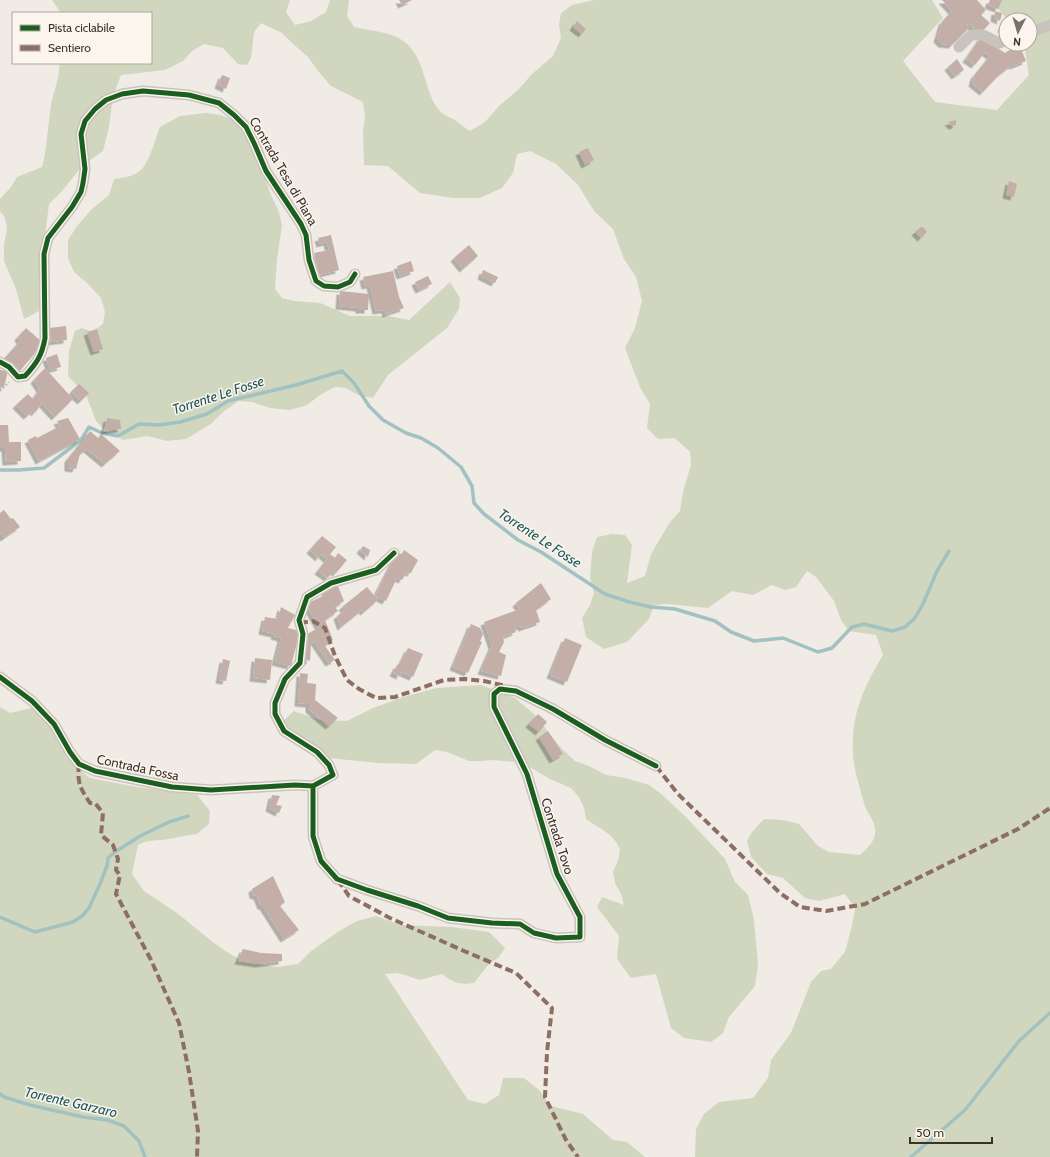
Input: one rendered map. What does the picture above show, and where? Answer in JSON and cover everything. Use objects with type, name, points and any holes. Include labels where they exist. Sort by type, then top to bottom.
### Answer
[{"type":"street","points":[[1038,30],[1050,25]]},
{"type":"street","points":[[958,47],[971,35],[984,35],[998,42]]},
{"type":"street","name":"Contrada Tesa di Piana","points":[[0,362],[9,367],[18,377],[24,376],[38,362],[43,350],[44,338],[44,254],[48,238],[72,207],[81,192],[85,169],[81,134],[85,121],[95,109],[106,100],[122,94],[143,90],[161,91],[189,95],[219,103],[234,115],[246,128],[266,172],[301,224],[306,234],[309,260],[316,281],[324,286],[338,287],[350,282],[355,274]]},
{"type":"street","points":[[313,786],[333,775],[329,765],[317,752],[284,730],[275,714],[275,703],[285,679],[300,663],[303,634],[299,620],[307,597],[331,583],[376,570],[394,553]]},
{"type":"street","name":"Contrada Fossa","points":[[0,677],[32,701],[54,724],[70,752],[79,764],[95,771],[172,786],[212,790],[295,785],[313,786]]},
{"type":"street","name":"Contrada Tovo","points":[[313,786],[313,836],[321,861],[337,879],[418,906],[448,918],[492,923],[520,924],[534,933],[556,938],[580,938],[580,917],[557,874],[527,774],[494,707],[494,694],[500,689],[516,691],[656,766]]},
{"type":"green space","points":[[52,0],[290,0],[286,12],[295,25],[311,21],[326,12],[330,0],[349,0],[347,16],[354,27],[397,37],[410,47],[421,65],[435,105],[446,116],[455,120],[470,131],[485,122],[499,106],[553,56],[561,38],[559,25],[561,13],[572,5],[594,0],[932,0],[943,18],[903,61],[935,102],[997,110],[1029,75],[1025,52],[1038,52],[1038,12],[1001,12],[990,0],[1050,0],[1050,1157],[695,1157],[696,1129],[704,1114],[719,1102],[753,1098],[768,1078],[771,1060],[791,1033],[811,982],[821,971],[831,969],[845,952],[855,908],[845,894],[819,901],[805,898],[783,878],[767,874],[751,857],[747,841],[752,832],[764,819],[782,820],[799,824],[818,846],[829,852],[860,855],[866,850],[875,836],[875,828],[865,806],[857,779],[853,755],[854,727],[856,714],[864,691],[883,655],[876,635],[849,631],[841,620],[834,601],[816,577],[807,571],[796,587],[785,590],[772,585],[753,595],[732,591],[708,608],[668,604],[654,605],[649,619],[627,642],[604,649],[586,637],[582,618],[590,605],[594,593],[590,578],[592,552],[597,537],[612,534],[625,535],[632,545],[627,583],[645,576],[651,554],[670,522],[680,511],[683,492],[691,465],[690,452],[675,438],[658,439],[647,428],[650,404],[640,387],[625,348],[635,328],[642,301],[636,277],[624,259],[613,229],[594,211],[578,185],[556,164],[530,151],[517,154],[513,173],[502,188],[480,198],[453,198],[420,193],[388,166],[364,165],[363,132],[365,117],[363,102],[331,86],[308,57],[282,33],[261,23],[254,32],[251,58],[247,65],[238,64],[223,48],[204,44],[192,51],[183,61],[165,70],[121,75],[113,96],[109,127],[103,151],[82,166],[63,190],[49,204],[39,284],[41,310],[24,319],[16,289],[4,261],[4,244],[7,229],[5,218],[0,211],[0,199],[11,187],[17,177],[42,167],[51,104],[58,78],[60,64],[152,64],[152,12],[60,12]]},
{"type":"green space","points":[[206,113],[221,115],[233,120],[251,138],[271,195],[279,212],[282,225],[277,259],[275,289],[282,298],[294,301],[320,303],[350,316],[388,316],[409,320],[450,282],[460,298],[459,309],[447,328],[388,375],[373,398],[360,396],[346,388],[335,387],[320,395],[307,405],[290,410],[270,408],[252,402],[238,401],[223,412],[211,424],[186,439],[167,441],[147,436],[123,440],[103,428],[96,421],[86,395],[68,376],[69,351],[75,331],[82,328],[92,332],[103,324],[105,312],[101,298],[74,272],[68,258],[68,240],[77,226],[92,209],[109,195],[114,179],[135,174],[144,167],[160,127],[180,116]]},
{"type":"green space","points":[[481,685],[515,698],[534,714],[561,748],[575,761],[589,766],[606,775],[626,778],[649,785],[685,816],[725,859],[735,882],[748,895],[754,920],[758,965],[755,986],[729,1017],[723,1033],[711,1042],[684,1038],[671,1028],[656,974],[631,978],[617,959],[619,936],[597,907],[602,897],[624,905],[621,894],[615,883],[613,872],[618,861],[620,849],[609,834],[586,819],[584,808],[579,797],[571,788],[517,762],[493,760],[469,761],[447,752],[435,750],[416,764],[378,763],[329,758],[280,724],[294,711],[320,720],[347,721],[373,708],[403,697],[437,688]]},
{"type":"green space","points":[[0,707],[10,713],[35,707],[47,714],[76,767],[90,778],[137,787],[197,795],[210,811],[209,824],[197,834],[150,841],[138,845],[132,874],[144,891],[177,913],[214,943],[230,954],[246,962],[277,967],[298,964],[310,952],[339,931],[357,921],[376,916],[401,925],[452,927],[489,932],[505,948],[498,958],[488,965],[474,983],[457,983],[442,974],[419,980],[397,973],[385,974],[468,1100],[485,1104],[499,1095],[503,1078],[524,1078],[539,1090],[551,1106],[583,1114],[613,1140],[627,1142],[645,1157],[0,1157]]},
{"type":"building","points":[[399,0],[412,0],[402,5]]},
{"type":"building","points":[[942,0],[977,0],[986,10],[981,15],[990,23],[980,34],[968,23],[967,25],[969,28],[952,45],[942,44],[937,39],[942,22],[952,11]]},
{"type":"building","points":[[990,0],[1002,0],[998,9],[988,5]]},
{"type":"building","points":[[995,11],[998,12],[998,20],[994,18]]},
{"type":"building","points":[[577,21],[586,29],[582,34],[573,27]]},
{"type":"building","points":[[981,37],[998,48],[998,52],[1022,52],[1026,61],[1013,66],[1012,65],[999,75],[983,92],[972,83],[974,76],[990,56],[985,52],[975,65],[966,59]]},
{"type":"building","points":[[957,59],[964,70],[955,76],[948,67]]},
{"type":"building","points":[[222,75],[230,78],[226,89],[218,85]]},
{"type":"building","points":[[956,120],[956,125],[952,126],[948,122]]},
{"type":"building","points":[[588,148],[594,160],[585,165],[579,152]]},
{"type":"building","points":[[1009,181],[1017,184],[1014,197],[1006,195]]},
{"type":"building","points":[[923,227],[927,232],[921,238],[915,232]]},
{"type":"building","points":[[331,235],[339,270],[319,275],[314,253],[329,250],[327,242],[320,244],[318,238]]},
{"type":"building","points":[[469,245],[478,256],[463,269],[454,258]]},
{"type":"building","points":[[411,261],[414,271],[400,276],[397,266]]},
{"type":"building","points":[[483,270],[498,277],[495,283],[481,276]]},
{"type":"building","points":[[393,271],[399,297],[404,308],[386,314],[385,310],[376,311],[370,285],[365,286],[363,277]]},
{"type":"building","points":[[428,276],[432,284],[419,290],[415,282]]},
{"type":"building","points":[[340,291],[369,294],[368,310],[359,310],[359,308],[339,306]]},
{"type":"building","points":[[66,326],[67,340],[51,342],[49,328]]},
{"type":"building","points":[[26,328],[42,342],[19,372],[4,359],[20,341],[18,337]]},
{"type":"building","points":[[97,329],[103,349],[94,352],[87,332]]},
{"type":"building","points":[[57,354],[61,367],[50,370],[46,358]]},
{"type":"building","points":[[45,368],[73,399],[55,417],[42,403],[35,413],[33,411],[27,416],[16,405],[28,394],[33,399],[40,389],[34,380]]},
{"type":"building","points":[[0,370],[8,371],[4,387],[0,387]]},
{"type":"building","points":[[79,384],[89,393],[81,401],[71,392]]},
{"type":"building","points":[[68,418],[80,439],[39,461],[28,440],[36,436],[37,438],[60,426],[57,421]]},
{"type":"building","points":[[107,418],[120,420],[121,429],[104,431]]},
{"type":"building","points":[[0,425],[8,425],[9,442],[21,442],[21,461],[6,462],[5,448],[0,448]]},
{"type":"building","points":[[90,431],[98,438],[101,434],[120,451],[105,464],[87,449],[80,454],[76,469],[68,468],[68,459]]},
{"type":"building","points":[[4,510],[20,527],[4,538],[0,532],[0,513]]},
{"type":"building","points":[[322,536],[336,547],[330,554],[335,558],[338,553],[347,560],[336,573],[333,571],[328,578],[318,571],[327,559],[321,554],[319,558],[310,550]]},
{"type":"building","points":[[363,546],[370,550],[368,557],[360,550]]},
{"type":"building","points":[[404,550],[418,560],[411,573],[407,572],[402,580],[397,578],[386,601],[375,596],[397,553],[402,554]]},
{"type":"building","points":[[541,583],[551,599],[536,610],[540,622],[522,628],[521,626],[514,628],[516,632],[503,637],[504,642],[499,652],[506,655],[501,676],[481,671],[492,646],[484,622],[520,609],[516,603]]},
{"type":"building","points":[[337,584],[344,601],[335,607],[338,611],[325,620],[333,640],[325,646],[335,660],[329,663],[314,641],[311,643],[310,661],[302,658],[306,635],[319,627],[306,604],[325,595],[326,588]]},
{"type":"building","points":[[367,587],[378,600],[364,612],[362,610],[341,627],[337,616],[345,610],[342,607]]},
{"type":"building","points":[[281,607],[295,615],[288,628],[300,631],[291,666],[275,662],[281,638],[274,636],[275,634],[262,631],[265,617],[278,619]]},
{"type":"building","points":[[471,624],[480,628],[483,634],[480,641],[482,642],[468,673],[453,667]]},
{"type":"building","points":[[565,638],[582,645],[567,682],[550,675]]},
{"type":"building","points":[[408,648],[423,654],[413,677],[401,672],[400,676],[393,673],[397,665],[400,665]]},
{"type":"building","points":[[255,658],[272,660],[270,680],[253,678]]},
{"type":"building","points":[[223,659],[230,661],[226,681],[219,680]]},
{"type":"building","points":[[300,673],[308,674],[307,683],[316,684],[315,700],[338,718],[329,726],[309,709],[309,704],[298,703]]},
{"type":"building","points":[[538,714],[547,722],[539,732],[529,724]]},
{"type":"building","points":[[548,731],[563,754],[553,760],[539,737]]},
{"type":"building","points":[[272,795],[280,796],[276,805],[282,806],[279,813],[269,808]]},
{"type":"building","points":[[273,876],[285,902],[280,906],[299,930],[284,939],[263,906],[261,906],[257,896],[253,895],[252,889]]},
{"type":"building","points":[[243,949],[261,953],[282,954],[282,961],[259,964],[238,961]]},
{"type":"waterway","name":"Torrente Le Fosse","points":[[0,470],[44,468],[81,440],[89,427],[102,433],[118,436],[139,424],[159,425],[180,422],[207,414],[228,401],[296,385],[342,371],[354,383],[369,406],[383,420],[438,448],[461,467],[472,486],[474,503],[484,514],[518,540],[541,552],[605,594],[651,607],[675,609],[715,621],[731,632],[754,641],[783,638],[818,652],[832,648],[852,627],[864,624],[892,631],[905,627],[915,618],[923,604],[937,571],[949,551]]},
{"type":"waterway","points":[[0,917],[35,932],[73,922],[82,916],[89,908],[107,866],[108,858],[140,836],[169,822],[188,816]]},
{"type":"waterway","points":[[911,1157],[965,1110],[1019,1041],[1050,1013]]},
{"type":"waterway","name":"Torrente Garzaro","points":[[0,1094],[4,1097],[30,1105],[83,1117],[107,1120],[124,1126],[139,1141],[145,1157]]},
{"type":"marked path","points":[[300,623],[313,621],[325,628],[335,656],[347,680],[359,689],[376,698],[395,697],[444,680],[465,679],[484,681],[506,686]]},
{"type":"marked path","points":[[79,764],[78,776],[82,789],[90,803],[95,803],[103,813],[101,835],[113,845],[118,859],[116,870],[120,875],[116,894],[151,960],[179,1023],[189,1072],[198,1131],[197,1157]]},
{"type":"marked path","points":[[656,766],[678,794],[780,893],[800,907],[826,911],[865,904],[1018,829],[1050,808]]},
{"type":"marked path","points":[[338,880],[349,896],[390,918],[516,973],[552,1008],[547,1052],[545,1097],[566,1140],[578,1157]]},
{"type":"cycle path","points":[[0,362],[9,367],[18,377],[25,376],[40,355],[45,338],[44,254],[48,238],[72,207],[81,192],[85,169],[81,134],[85,121],[95,109],[106,100],[122,94],[143,91],[189,95],[219,103],[246,127],[266,171],[301,224],[306,235],[309,260],[316,281],[324,286],[338,287],[350,282],[355,274]]},
{"type":"cycle path","points":[[0,677],[32,701],[54,724],[70,752],[79,764],[95,771],[172,787],[211,790],[295,785],[313,786],[333,775],[329,765],[317,752],[284,731],[275,714],[275,703],[285,679],[300,663],[303,634],[299,620],[307,597],[331,583],[376,570],[394,553]]},
{"type":"cycle path","points":[[313,786],[313,836],[321,861],[337,879],[418,906],[448,918],[492,923],[520,924],[534,933],[556,938],[580,937],[580,917],[557,874],[527,774],[494,707],[494,694],[500,689],[516,691],[553,709],[605,740],[656,766]]}]
